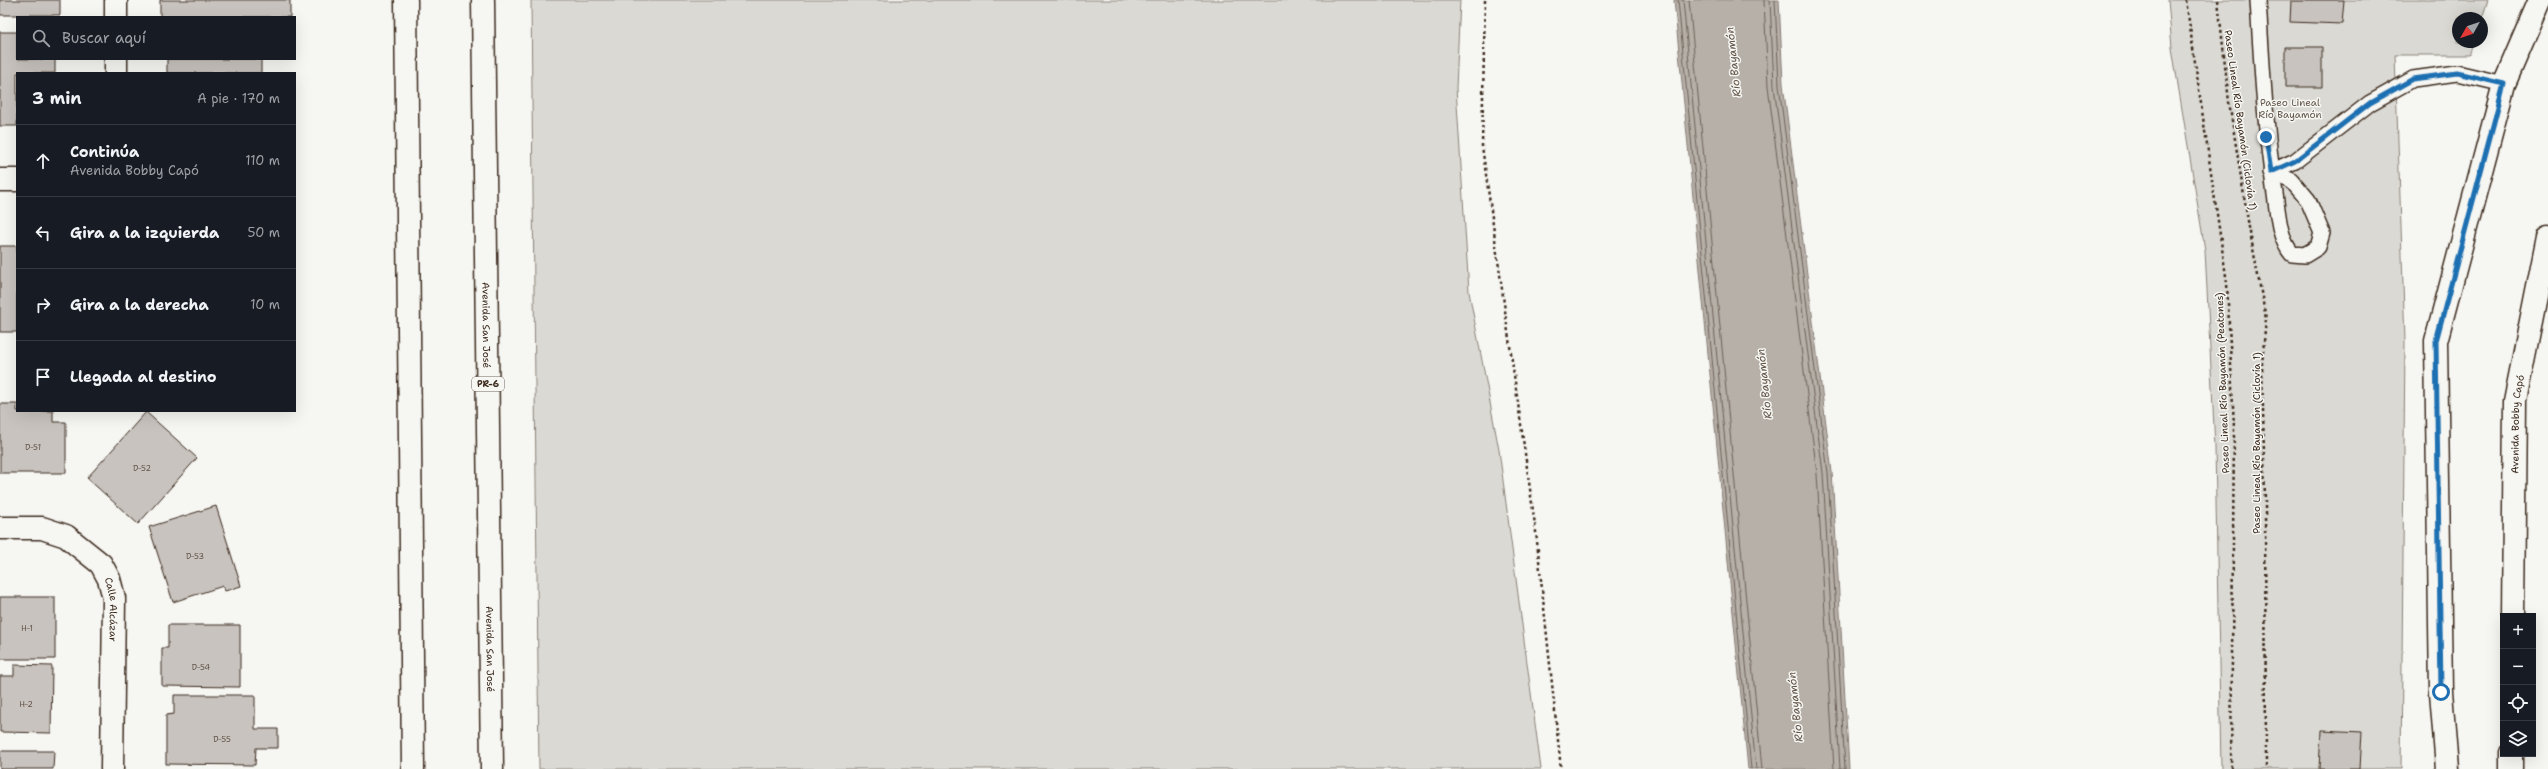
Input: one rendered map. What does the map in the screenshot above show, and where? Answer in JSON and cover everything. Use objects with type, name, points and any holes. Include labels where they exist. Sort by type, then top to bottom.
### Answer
[{"type":"street","points":[[116,0],[116,16]]},
{"type":"street","points":[[406,0],[413,769]]},
{"type":"street","name":"Avenida San José","points":[[483,0],[492,769]]},
{"type":"street","points":[[2447,769],[2441,692],[2436,341],[2504,84],[2540,0]]},
{"type":"street","points":[[116,60],[116,72]]},
{"type":"street","points":[[0,180],[16,180]]},
{"type":"street","name":"Avenida Bobby Capó","points":[[2513,613],[2515,401],[2548,236]]},
{"type":"street","name":"Calle Alcázar","points":[[0,528],[42,528],[66,536],[101,564],[109,578],[114,598],[112,769]]},
{"type":"street","points":[[2511,757],[2511,769]]},
{"type":"lane","points":[[2258,0],[2266,137],[2271,172],[2285,246],[2292,254],[2305,255],[2318,247],[2322,233],[2304,196],[2292,181],[2271,172]]},
{"type":"lane","points":[[2271,172],[2295,161],[2370,103],[2413,79],[2457,73],[2504,84]]},
{"type":"path","points":[[1485,0],[1482,146],[1536,532],[1561,769]]},
{"type":"path","name":"Paseo Lineal Río Bayamón (Peatones)","points":[[2186,0],[2227,283],[2234,427],[2232,769]]},
{"type":"path","name":"Paseo Lineal Río Bayamón (Ciclovía 1)","points":[[2218,0],[2230,110],[2248,227],[2266,319],[2262,364],[2265,501],[2266,769]]},
{"type":"green space","points":[[531,0],[1460,0],[1456,88],[1469,292],[1499,450],[1541,769],[539,769]]},
{"type":"green space","name":"Paseo Lineal Río Bayamón","points":[[2168,0],[2488,0],[2484,12],[2452,12],[2452,48],[2472,48],[2469,55],[2395,55],[2405,341],[2401,769],[2221,769],[2215,447],[2205,250],[2172,48]]},
{"type":"water","name":"Río Bayamón","points":[[1674,0],[1779,0],[1783,84],[1832,472],[1849,769],[1748,769]]},
{"type":"building","points":[[0,0],[60,0],[60,15],[0,15]]},
{"type":"building","points":[[160,0],[290,0],[290,16],[160,16]]},
{"type":"building","points":[[2291,0],[2344,0],[2342,24],[2290,22]]},
{"type":"building","points":[[0,32],[16,32],[16,60],[55,60],[55,72],[16,72],[16,126],[0,126]]},
{"type":"building","points":[[2285,47],[2322,47],[2322,87],[2285,87]]},
{"type":"building","points":[[167,60],[261,60],[261,72],[167,72]]},
{"type":"building","points":[[0,246],[16,246],[16,332],[0,332]]},
{"type":"building","points":[[0,404],[16,404],[16,412],[53,412],[53,422],[66,422],[66,473],[0,473]]},
{"type":"building","points":[[146,412],[197,458],[138,524],[87,478]]},
{"type":"building","points":[[216,506],[241,586],[225,591],[223,586],[173,602],[149,527]]},
{"type":"building","points":[[0,597],[55,597],[55,659],[0,659]]},
{"type":"building","points":[[168,625],[240,625],[240,687],[162,686],[162,648],[168,648]]},
{"type":"building","points":[[14,665],[52,666],[51,733],[0,732],[0,676],[14,676]]},
{"type":"building","points":[[174,695],[255,695],[255,729],[278,729],[278,748],[256,748],[255,765],[166,764],[166,715],[174,714]]},
{"type":"building","points":[[2321,730],[2362,732],[2360,769],[2319,769]]},
{"type":"building","points":[[0,751],[54,751],[53,769],[0,769]]},
{"type":"route","points":[[2266,137],[2271,172],[2295,161],[2370,103],[2413,79],[2433,75],[2457,73],[2504,84],[2436,341],[2441,692]]}]
